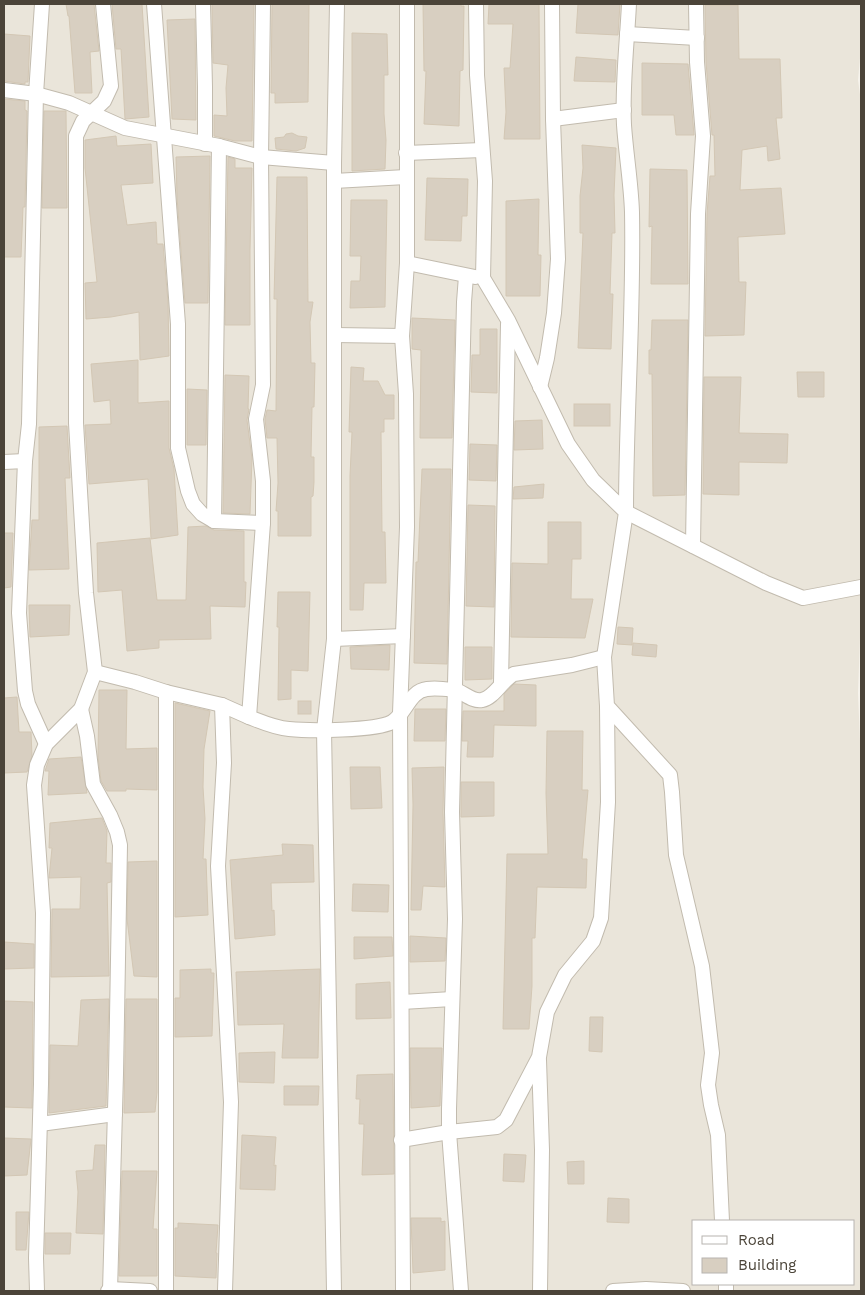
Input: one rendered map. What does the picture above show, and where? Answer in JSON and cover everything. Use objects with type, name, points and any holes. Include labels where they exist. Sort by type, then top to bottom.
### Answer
[{"type":"street","points":[[42,4],[36,94],[29,424],[25,461],[19,613],[25,691],[28,704],[46,744]]},
{"type":"street","points":[[38,1291],[36,1258],[40,1124],[42,913],[34,785],[37,764],[46,744],[81,708],[95,672],[86,593],[76,422],[76,136],[83,121],[104,101],[111,86],[103,4]]},
{"type":"street","points":[[154,4],[178,324],[178,448],[188,491],[193,504],[202,514],[214,521],[263,523]]},
{"type":"street","points":[[203,4],[205,144]]},
{"type":"street","points":[[249,717],[263,523],[263,481],[256,419],[263,385],[263,4]]},
{"type":"street","points":[[334,1291],[324,730],[334,639],[334,163],[337,4]]},
{"type":"street","points":[[403,1291],[400,714],[407,479],[406,394],[402,336],[407,262],[407,4]]},
{"type":"street","points":[[476,4],[477,75],[485,181],[483,278],[508,320],[568,444],[593,480],[626,512],[766,584],[803,598],[861,587]]},
{"type":"street","points":[[540,388],[554,313],[558,259],[553,119],[552,4]]},
{"type":"street","points":[[540,1291],[542,1150],[539,1057],[547,1012],[566,975],[593,941],[601,918],[608,802],[607,706],[604,657],[626,512],[626,453],[631,341],[632,211],[624,110],[629,4]]},
{"type":"street","points":[[693,546],[698,214],[703,136],[696,4]]},
{"type":"street","points":[[627,34],[697,38]]},
{"type":"street","points":[[4,90],[36,94],[69,103],[125,128],[219,146],[262,157],[334,163]]},
{"type":"street","points":[[553,119],[624,110]]},
{"type":"street","points":[[214,521],[219,146]]},
{"type":"street","points":[[406,153],[482,150]]},
{"type":"street","points":[[334,181],[406,177]]},
{"type":"street","points":[[407,262],[466,276],[483,278]]},
{"type":"street","points":[[461,1291],[449,1132],[455,919],[452,812],[466,276]]},
{"type":"street","points":[[501,683],[508,320]]},
{"type":"street","points":[[334,335],[402,336]]},
{"type":"street","points":[[4,462],[25,461]]},
{"type":"street","points":[[334,639],[403,636]]},
{"type":"street","points":[[95,672],[166,692],[222,705],[249,717],[288,730],[324,730],[374,727],[392,722],[414,695],[426,689],[455,690],[471,698],[482,700],[491,696],[501,683],[514,674],[572,665],[604,657]]},
{"type":"street","points":[[166,692],[166,1291]]},
{"type":"street","points":[[222,705],[224,763],[218,866],[231,1102],[225,1291]]},
{"type":"street","points":[[607,706],[670,775],[676,855],[702,966],[710,1034],[712,1053],[708,1085],[710,1105],[718,1136],[722,1220]]},
{"type":"street","points":[[81,708],[88,736],[93,784],[110,815],[120,845],[115,1114],[109,1291],[150,1291]]},
{"type":"street","points":[[402,1002],[452,999]]},
{"type":"street","points":[[401,1140],[497,1127],[506,1120],[539,1057]]},
{"type":"street","points":[[40,1124],[115,1114]]},
{"type":"street","points":[[613,1291],[646,1289],[683,1291]]},
{"type":"shaded area","points":[[4,4],[861,4],[861,47],[858,80],[861,102],[861,610],[858,693],[861,765],[861,1291],[4,1291]]},
{"type":"building","points":[[66,4],[94,4],[99,51],[90,52],[92,93],[75,93],[69,16]]},
{"type":"building","points":[[112,4],[142,4],[149,117],[125,119],[121,49],[116,49]]},
{"type":"building","points":[[212,4],[254,4],[252,141],[235,141],[214,136],[214,115],[227,116],[226,88],[228,65],[213,63]]},
{"type":"building","points":[[272,4],[309,4],[308,102],[275,103],[275,93],[271,93]]},
{"type":"building","points":[[423,4],[461,4],[461,6],[464,6],[463,70],[460,71],[459,126],[424,124],[426,71],[424,71]]},
{"type":"building","points":[[489,4],[539,4],[540,139],[504,139],[506,112],[504,68],[510,68],[513,24],[488,24]]},
{"type":"building","points":[[578,4],[620,4],[618,35],[576,33]]},
{"type":"building","points":[[705,5],[738,5],[739,59],[780,59],[782,118],[776,118],[780,159],[768,161],[767,146],[742,150],[740,190],[781,188],[785,234],[738,237],[739,282],[746,282],[744,335],[705,336],[707,214],[710,176],[715,176],[714,135],[712,135],[706,62]]},
{"type":"building","points":[[195,19],[196,120],[172,119],[167,20]]},
{"type":"building","points":[[352,33],[387,34],[388,75],[384,75],[385,169],[352,171]]},
{"type":"building","points":[[4,34],[30,36],[28,82],[25,82],[25,84],[4,81]]},
{"type":"building","points":[[576,57],[616,60],[615,82],[574,81]]},
{"type":"building","points":[[642,63],[688,64],[694,135],[676,135],[674,115],[642,115]]},
{"type":"building","points":[[4,99],[25,101],[25,110],[27,111],[25,207],[23,207],[21,257],[4,257]]},
{"type":"building","points":[[44,111],[66,111],[67,208],[42,208]]},
{"type":"building","points":[[292,133],[307,137],[305,148],[296,151],[276,149],[275,138],[284,137],[286,134]]},
{"type":"building","points":[[116,136],[117,146],[151,144],[153,183],[121,185],[127,225],[156,222],[157,244],[163,244],[168,302],[169,356],[140,360],[139,312],[86,319],[85,283],[97,282],[85,168],[85,140]]},
{"type":"building","points":[[582,145],[616,148],[615,233],[612,233],[610,294],[613,294],[611,349],[578,348],[583,233],[580,233],[580,196],[583,168]]},
{"type":"building","points":[[210,156],[208,303],[185,303],[176,157]]},
{"type":"building","points":[[228,157],[235,159],[235,168],[252,168],[250,325],[225,325]]},
{"type":"building","points":[[650,169],[687,170],[688,284],[651,284],[652,226],[649,227]]},
{"type":"building","points":[[277,177],[307,177],[308,302],[313,302],[310,322],[311,363],[315,363],[314,407],[312,407],[311,457],[314,457],[314,482],[313,496],[311,497],[311,536],[278,536],[278,511],[276,511],[278,483],[277,438],[267,438],[265,419],[267,410],[276,411],[277,299],[274,299]]},
{"type":"building","points":[[427,178],[468,179],[467,216],[462,216],[461,241],[425,240]]},
{"type":"building","points":[[539,199],[538,255],[541,255],[540,296],[506,296],[506,201]]},
{"type":"building","points":[[351,200],[387,200],[385,307],[350,308],[351,281],[360,281],[361,256],[350,256]]},
{"type":"building","points":[[412,318],[455,320],[452,438],[420,438],[421,350],[412,349]]},
{"type":"building","points":[[652,320],[688,320],[685,495],[653,496],[652,374],[649,374]]},
{"type":"building","points":[[480,329],[497,329],[497,393],[471,392],[472,355],[480,355]]},
{"type":"building","points":[[138,360],[138,403],[169,401],[169,448],[174,469],[178,535],[151,539],[148,479],[89,484],[85,425],[111,424],[110,400],[94,402],[91,364]]},
{"type":"building","points":[[351,367],[364,368],[363,381],[378,381],[385,395],[394,395],[394,419],[384,419],[384,432],[381,432],[382,532],[385,532],[386,583],[364,583],[363,610],[350,610],[350,476],[352,432],[349,432]]},
{"type":"building","points":[[797,372],[824,372],[824,397],[798,397]]},
{"type":"building","points":[[225,375],[249,376],[247,420],[252,459],[250,514],[223,513]]},
{"type":"building","points":[[704,377],[741,377],[739,433],[788,434],[787,463],[739,462],[739,495],[703,494]]},
{"type":"building","points":[[187,389],[207,390],[206,445],[187,445]]},
{"type":"building","points":[[574,404],[610,404],[610,426],[574,426]]},
{"type":"building","points":[[542,420],[543,449],[514,450],[515,421]]},
{"type":"building","points":[[67,426],[70,478],[65,478],[69,569],[29,570],[32,520],[39,520],[39,427]]},
{"type":"building","points":[[470,444],[497,445],[496,481],[469,480]]},
{"type":"building","points":[[422,469],[451,469],[447,664],[414,663],[416,562],[418,562]]},
{"type":"building","points":[[544,484],[543,498],[513,499],[514,487]]},
{"type":"building","points":[[468,505],[495,506],[494,607],[466,606]]},
{"type":"building","points":[[548,522],[581,522],[581,559],[572,559],[571,599],[593,599],[585,638],[511,637],[512,563],[548,564]]},
{"type":"building","points":[[206,526],[214,530],[244,531],[245,607],[210,606],[211,639],[159,640],[159,648],[127,651],[122,590],[98,592],[97,543],[150,538],[157,600],[186,600],[188,527]]},
{"type":"building","points":[[4,533],[13,533],[11,587],[4,588]]},
{"type":"building","points":[[278,592],[310,592],[308,671],[291,670],[291,699],[278,700],[279,627],[277,627]]},
{"type":"building","points":[[29,605],[70,605],[69,635],[30,637]]},
{"type":"building","points":[[618,627],[633,628],[632,645],[617,644]]},
{"type":"building","points":[[633,643],[657,645],[656,657],[632,655]]},
{"type":"building","points":[[390,645],[389,670],[351,669],[350,647]]},
{"type":"building","points":[[465,647],[492,647],[492,679],[465,680]]},
{"type":"building","points":[[514,684],[536,685],[536,726],[494,725],[493,757],[467,757],[468,741],[462,741],[463,711],[504,711],[504,694]]},
{"type":"building","points":[[99,690],[127,690],[126,749],[157,748],[157,790],[126,789],[126,791],[107,791],[101,781],[98,757]]},
{"type":"building","points":[[17,697],[19,732],[31,732],[32,756],[27,772],[4,773],[4,698]]},
{"type":"building","points":[[298,701],[311,701],[311,714],[298,714]]},
{"type":"building","points":[[175,703],[210,711],[204,749],[203,787],[205,819],[203,859],[206,859],[208,915],[175,917]]},
{"type":"building","points":[[415,709],[446,709],[445,741],[414,741]]},
{"type":"building","points":[[547,731],[583,731],[582,790],[588,790],[582,859],[587,859],[586,888],[537,887],[535,938],[532,938],[532,986],[529,1029],[503,1029],[507,854],[548,854],[546,793]]},
{"type":"building","points":[[81,757],[87,793],[48,795],[49,771],[45,771],[49,759]]},
{"type":"building","points":[[350,767],[380,767],[382,808],[351,809]]},
{"type":"building","points":[[444,767],[445,887],[423,886],[421,910],[411,910],[412,768]]},
{"type":"building","points":[[461,782],[494,782],[494,816],[461,817]]},
{"type":"building","points":[[102,818],[107,831],[106,863],[111,863],[111,882],[107,883],[109,976],[51,977],[52,909],[80,909],[81,877],[49,878],[52,848],[49,848],[50,823]]},
{"type":"building","points":[[282,844],[313,845],[314,882],[271,883],[275,935],[235,939],[230,860],[283,855]]},
{"type":"building","points":[[157,861],[157,977],[134,976],[127,919],[128,862]]},
{"type":"building","points":[[353,884],[389,885],[388,912],[352,911]]},
{"type":"building","points":[[410,936],[446,938],[445,961],[410,962]]},
{"type":"building","points":[[354,937],[392,937],[393,956],[354,959]]},
{"type":"building","points":[[4,942],[34,944],[34,968],[4,969]]},
{"type":"building","points":[[211,969],[211,973],[214,973],[212,1036],[175,1037],[175,998],[180,998],[180,970]]},
{"type":"building","points":[[320,969],[318,1058],[282,1058],[284,1024],[238,1025],[236,972]]},
{"type":"building","points":[[390,982],[391,1018],[356,1019],[356,984]]},
{"type":"building","points":[[109,999],[106,1106],[49,1113],[50,1045],[78,1046],[81,1000]]},
{"type":"building","points":[[126,999],[157,999],[157,1092],[155,1112],[124,1113]]},
{"type":"building","points":[[4,1001],[33,1002],[32,1108],[4,1107]]},
{"type":"building","points":[[590,1017],[603,1017],[602,1052],[589,1051]]},
{"type":"building","points":[[410,1048],[442,1048],[440,1106],[411,1108]]},
{"type":"building","points":[[275,1052],[274,1083],[239,1082],[239,1053]]},
{"type":"building","points":[[393,1074],[394,1174],[362,1175],[364,1124],[359,1124],[360,1099],[356,1099],[357,1075]]},
{"type":"building","points":[[284,1086],[319,1086],[318,1105],[284,1105]]},
{"type":"building","points":[[242,1135],[276,1137],[275,1190],[240,1189]]},
{"type":"building","points":[[4,1138],[31,1139],[27,1175],[4,1176]]},
{"type":"building","points":[[95,1145],[105,1145],[103,1234],[76,1233],[78,1192],[76,1171],[93,1170]]},
{"type":"building","points":[[504,1154],[526,1155],[524,1182],[503,1181]]},
{"type":"building","points":[[584,1161],[584,1184],[568,1184],[567,1162]]},
{"type":"building","points":[[122,1171],[157,1171],[153,1229],[157,1229],[157,1276],[119,1276]]},
{"type":"building","points":[[608,1198],[629,1199],[629,1223],[607,1222]]},
{"type":"building","points":[[16,1212],[29,1212],[26,1250],[16,1250]]},
{"type":"building","points":[[411,1218],[441,1218],[441,1222],[445,1221],[445,1270],[413,1273]]},
{"type":"building","points":[[178,1223],[218,1225],[216,1278],[175,1276],[175,1228],[178,1228]]},
{"type":"building","points":[[45,1233],[71,1233],[70,1254],[45,1254]]}]
